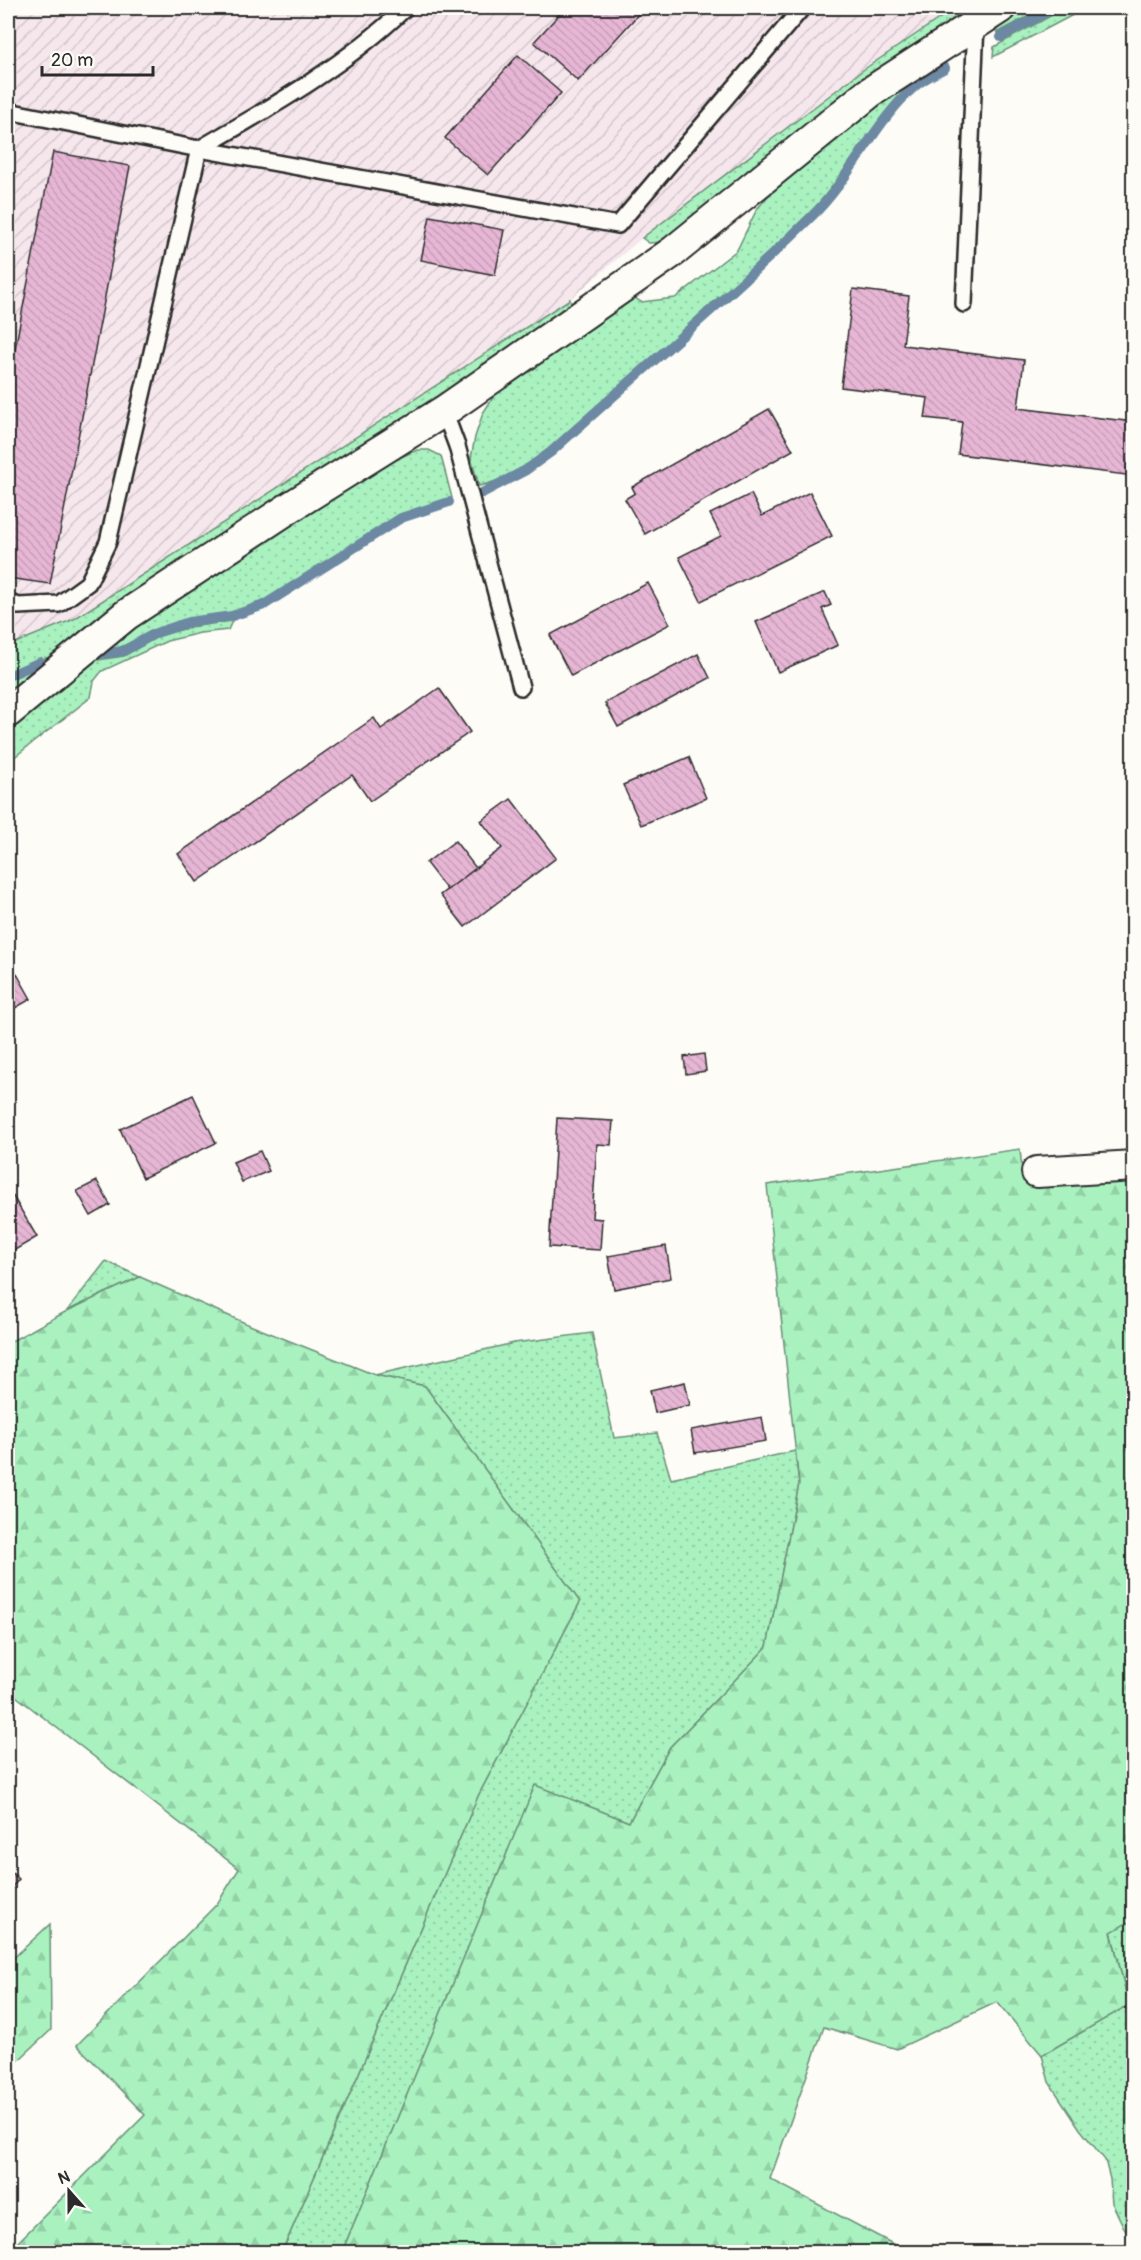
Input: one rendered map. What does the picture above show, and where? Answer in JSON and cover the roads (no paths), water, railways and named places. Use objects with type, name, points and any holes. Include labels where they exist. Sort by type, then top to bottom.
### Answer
[{"type":"street","points":[[8,712],[126,615],[292,506],[444,411],[674,251],[869,93],[988,15]]},
{"type":"street","points":[[1037,1172],[1134,1166]]},
{"type":"lane","points":[[8,602],[18,606],[59,604],[88,583],[108,542],[199,150],[296,93],[405,8]]},
{"type":"lane","points":[[8,111],[199,150],[618,225],[802,8]]},
{"type":"lane","points":[[964,304],[988,15]]},
{"type":"lane","points":[[444,411],[457,446],[521,687]]},
{"type":"waterway","points":[[1001,37],[1054,8]]},
{"type":"waterway","points":[[482,493],[526,470],[551,452],[748,276],[826,201],[899,102],[918,84],[945,68]]},
{"type":"waterway","points":[[93,655],[123,651],[156,633],[189,622],[232,616],[264,605],[401,518],[449,502]]},
{"type":"waterway","points":[[8,676],[40,662]]}]
